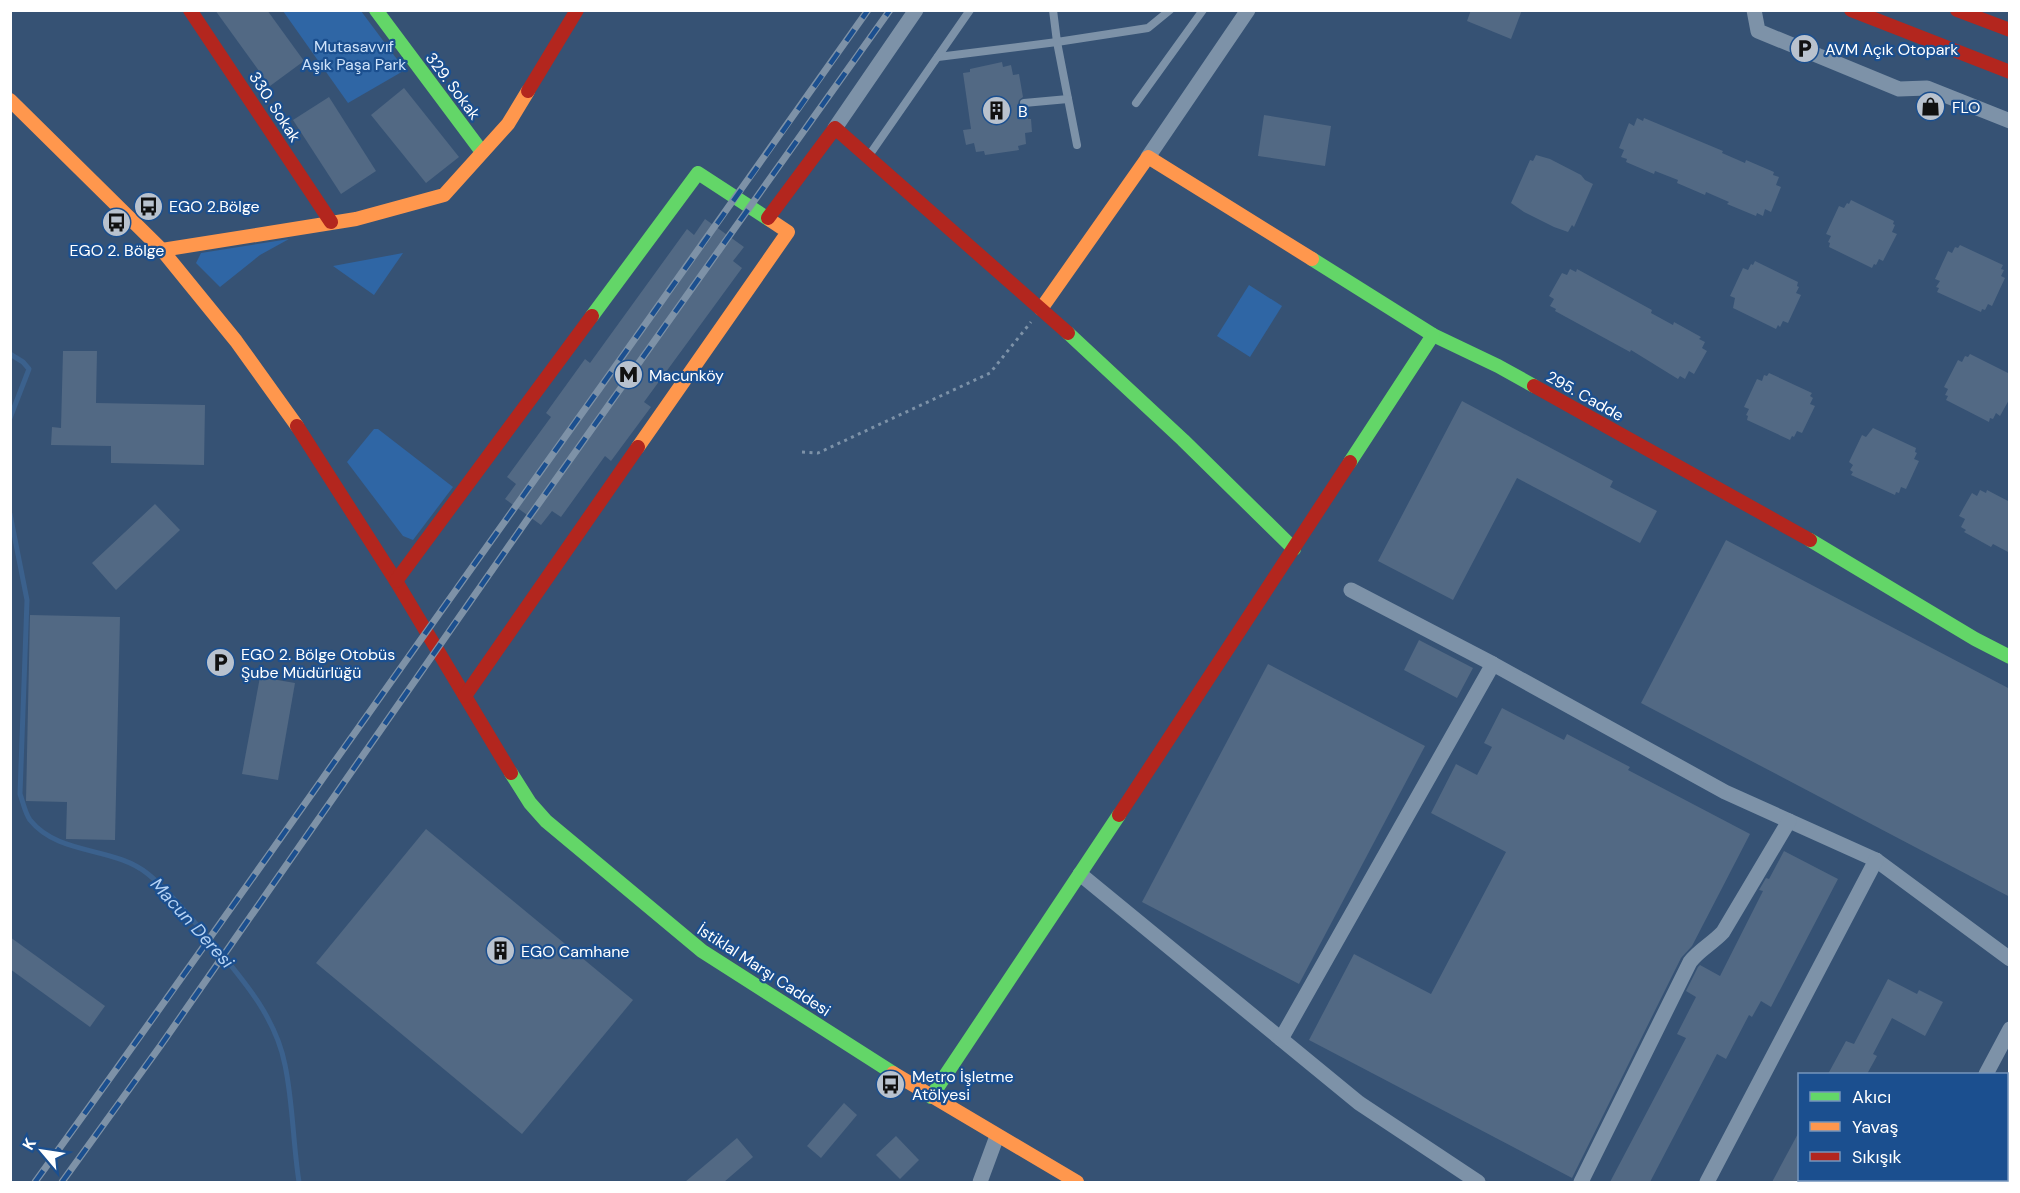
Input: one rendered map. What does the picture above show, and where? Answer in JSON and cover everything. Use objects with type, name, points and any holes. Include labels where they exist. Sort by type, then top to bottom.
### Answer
[{"type":"street","name":"330. Sokak","points":[[190,10],[331,222]]},
{"type":"street","name":"329. Sokak","points":[[376,10],[482,152]]},
{"type":"street","points":[[162,250],[356,219],[444,195],[508,124],[577,10]]},
{"type":"street","points":[[768,218],[835,128],[916,10]]},
{"type":"street","points":[[1041,309],[1248,10]]},
{"type":"street","points":[[1754,10],[1758,31],[1899,89],[1927,88],[2010,121]]},
{"type":"street","points":[[1851,10],[2010,72]]},
{"type":"street","points":[[1957,10],[2010,30]]},
{"type":"street","name":"İstiklal Marşı Caddesi","points":[[10,100],[162,250],[236,341],[285,408],[396,581],[530,803],[546,821],[702,951],[931,1096],[1077,1182]]},
{"type":"street","points":[[835,128],[1041,309],[1223,476],[1294,549]]},
{"type":"street","name":"295. Cadde","points":[[1148,157],[1433,335],[1498,366],[1801,535],[1975,639],[2010,657]]},
{"type":"street","points":[[396,581],[698,173],[788,232],[465,696]]},
{"type":"street","points":[[931,1096],[1080,874],[1433,335]]},
{"type":"street","points":[[1351,590],[1493,664],[1725,792],[1876,860],[2010,959]]},
{"type":"street","points":[[1281,1040],[1493,664]]},
{"type":"street","points":[[1581,1182],[1690,962],[1723,932],[1789,821]]},
{"type":"street","points":[[1707,1182],[1876,860]]},
{"type":"street","points":[[1080,874],[1359,1103],[1478,1182]]},
{"type":"street","points":[[1987,1073],[2010,1029]]},
{"type":"street","points":[[980,1182],[997,1136]]},
{"type":"lane","points":[[868,157],[970,10]]},
{"type":"lane","points":[[1053,10],[1077,145]]},
{"type":"lane","points":[[938,57],[1148,28],[1170,10]]},
{"type":"lane","points":[[1136,104],[1203,10]]},
{"type":"lane","points":[[1024,103],[1068,99]]},
{"type":"path","points":[[802,452],[818,453],[990,374],[1041,309]]},
{"type":"green space","name":"Mutasavvıf Aşık Paşa Park","points":[[283,11],[361,11],[405,70],[348,103]]},
{"type":"green space","points":[[289,239],[260,255],[220,287],[196,263],[201,253]]},
{"type":"green space","points":[[403,253],[374,295],[333,266]]},
{"type":"green space","points":[[1249,285],[1282,306],[1250,357],[1217,336]]},
{"type":"green space","points":[[374,429],[378,429],[453,487],[413,540],[403,536],[347,462]]},
{"type":"building","points":[[215,10],[267,10],[304,61],[270,86]]},
{"type":"building","points":[[1471,10],[1522,10],[1511,39],[1467,21]]},
{"type":"building","name":"B","points":[[1002,62],[1003,67],[1011,65],[1013,75],[1019,74],[1023,97],[1018,104],[1021,108],[1026,109],[1028,119],[1031,119],[1032,132],[1025,133],[1026,144],[1018,146],[1019,150],[985,155],[984,151],[976,152],[974,143],[966,145],[963,130],[971,129],[963,73],[970,72],[970,69]]},
{"type":"building","points":[[404,88],[459,157],[426,183],[371,115]]},
{"type":"building","points":[[329,97],[376,171],[341,194],[293,120]]},
{"type":"building","points":[[1264,115],[1331,126],[1325,166],[1258,156]]},
{"type":"building","points":[[1637,118],[1643,121],[1644,118],[1723,151],[1722,153],[1745,163],[1746,160],[1774,172],[1773,175],[1779,177],[1776,185],[1781,187],[1771,212],[1765,209],[1763,216],[1757,213],[1756,216],[1706,192],[1705,195],[1677,183],[1678,180],[1655,171],[1654,174],[1626,162],[1627,159],[1621,157],[1624,150],[1619,148],[1629,123],[1634,126]]},
{"type":"building","points":[[1536,155],[1550,159],[1593,184],[1574,227],[1572,225],[1568,232],[1524,212],[1511,203],[1530,160],[1533,161]]},
{"type":"building","points":[[1851,200],[1894,221],[1892,232],[1897,234],[1883,261],[1879,259],[1872,268],[1829,247],[1828,242],[1831,236],[1826,234],[1839,206],[1844,208]]},
{"type":"building","points":[[705,219],[744,247],[733,261],[742,268],[644,402],[651,407],[611,461],[605,456],[561,517],[552,511],[541,525],[505,499],[516,484],[507,477],[551,417],[546,413],[585,359],[590,363],[687,229],[694,235]]},
{"type":"building","points":[[1960,245],[2003,265],[2001,269],[2004,270],[2001,276],[2005,278],[1992,306],[1988,304],[1981,312],[1937,292],[1939,288],[1936,287],[1940,281],[1935,279],[1948,251],[1952,253],[1955,247],[1958,248]]},
{"type":"building","points":[[1755,261],[1798,282],[1799,287],[1796,293],[1801,295],[1788,323],[1783,321],[1776,329],[1733,308],[1735,298],[1730,296],[1743,268],[1748,270]]},
{"type":"building","points":[[1570,269],[1576,272],[1577,269],[1652,310],[1651,313],[1673,325],[1674,322],[1701,337],[1699,339],[1705,342],[1702,348],[1707,351],[1694,374],[1689,371],[1685,379],[1680,376],[1678,379],[1631,350],[1630,352],[1555,311],[1556,309],[1550,306],[1554,299],[1549,296],[1562,273],[1567,275]]},
{"type":"building","points":[[63,351],[97,351],[96,403],[205,405],[204,465],[111,463],[111,446],[51,445],[52,427],[61,428]]},
{"type":"building","points":[[1970,354],[2010,374],[2010,398],[2000,416],[1996,413],[1989,422],[1946,400],[1948,396],[1945,395],[1948,389],[1944,387],[1958,360],[1962,362],[1965,356],[1968,357]]},
{"type":"building","points":[[1769,373],[1812,393],[1810,396],[1813,398],[1810,404],[1815,406],[1802,433],[1797,431],[1790,440],[1747,420],[1746,415],[1749,409],[1744,407],[1757,379],[1762,381],[1764,375],[1767,376]]},
{"type":"building","points":[[1462,401],[1613,481],[1610,487],[1657,511],[1640,543],[1517,478],[1453,600],[1378,561]]},
{"type":"building","points":[[1873,428],[1916,448],[1917,453],[1914,459],[1919,461],[1906,489],[1901,487],[1899,493],[1896,492],[1895,495],[1851,475],[1853,472],[1850,470],[1853,465],[1849,462],[1862,435],[1866,437]]},
{"type":"building","points":[[1980,490],[1986,493],[1987,490],[2010,502],[2010,553],[1993,544],[1991,547],[1964,532],[1966,530],[1961,527],[1965,519],[1959,516],[1972,493],[1977,496]]},
{"type":"building","points":[[155,504],[180,530],[116,590],[92,563]]},
{"type":"building","points":[[1726,540],[2010,689],[2010,897],[1641,703]]},
{"type":"building","points":[[30,615],[120,617],[115,840],[66,839],[67,802],[26,801]]},
{"type":"building","points":[[1419,640],[1473,668],[1457,698],[1404,670]]},
{"type":"building","points":[[1268,664],[1425,746],[1299,984],[1142,902]]},
{"type":"building","points":[[260,677],[295,683],[278,780],[242,774]]},
{"type":"building","points":[[1502,708],[1564,740],[1567,734],[1630,767],[1628,770],[1750,834],[1692,946],[1681,958],[1572,1178],[1309,1040],[1354,954],[1431,994],[1506,852],[1431,813],[1456,764],[1477,775],[1492,747],[1484,743]]},
{"type":"building","points":[[426,829],[633,1000],[522,1134],[316,963]]},
{"type":"building","points":[[1784,851],[1838,879],[1771,1007],[1761,1001],[1752,1017],[1749,1015],[1726,1059],[1717,1054],[1650,1182],[1610,1182],[1686,1038],[1677,1034],[1696,997],[1686,991],[1698,967],[1700,965],[1720,976],[1763,891],[1759,890],[1766,878],[1769,879]]},
{"type":"building","points":[[10,937],[105,1006],[90,1027],[10,969]]},
{"type":"building","points":[[1888,979],[1917,994],[1919,990],[1943,1002],[1925,1036],[1892,1018],[1873,1054],[1877,1056],[1868,1073],[1829,1073],[1846,1041],[1854,1044]]},
{"type":"building","points":[[844,1103],[857,1115],[821,1158],[807,1146]]},
{"type":"building","points":[[1798,1134],[1798,1181],[1800,1182],[1772,1182]]},
{"type":"building","points":[[896,1136],[919,1160],[900,1179],[876,1155]]},
{"type":"building","points":[[737,1138],[753,1157],[724,1182],[685,1182]]},
{"type":"waterway","name":"Macun Deresi","points":[[10,354],[29,369],[10,418]]},
{"type":"waterway","name":"Macun Deresi","points":[[10,514],[27,600],[20,794],[27,814],[42,832],[56,840],[119,859],[148,874],[178,903],[242,979],[264,1011],[280,1046],[290,1094],[299,1182]]},
{"type":"railway","points":[[35,1182],[868,10]]},
{"type":"railway","points":[[62,1182],[161,1045],[527,520],[890,10]]},
{"type":"traffic: fast","points":[[376,10],[482,152]]},
{"type":"traffic: fast","points":[[592,316],[698,173],[770,220]]},
{"type":"traffic: fast","points":[[1312,259],[1433,335],[1534,386]]},
{"type":"traffic: fast","points":[[1068,333],[1183,440],[1294,549]]},
{"type":"traffic: fast","points":[[1350,462],[1433,335]]},
{"type":"traffic: fast","points":[[1810,540],[1975,639],[2010,657]]},
{"type":"traffic: fast","points":[[511,773],[530,803],[546,821],[702,951],[893,1073]]},
{"type":"traffic: fast","points":[[931,1097],[1119,815]]},
{"type":"traffic: slow","points":[[162,250],[356,219],[444,195],[508,124],[528,91]]},
{"type":"traffic: slow","points":[[10,100],[162,250],[236,341],[297,426]]},
{"type":"traffic: slow","points":[[1041,309],[1148,157],[1312,259]]},
{"type":"traffic: slow","points":[[638,447],[788,232],[770,220]]},
{"type":"traffic: slow","points":[[893,1073],[1077,1182]]},
{"type":"traffic: jam","points":[[190,10],[331,222]]},
{"type":"traffic: jam","points":[[528,91],[577,10]]},
{"type":"traffic: jam","points":[[1851,10],[2010,72]]},
{"type":"traffic: jam","points":[[1957,10],[2010,30]]},
{"type":"traffic: jam","points":[[768,218],[835,128],[1068,333]]},
{"type":"traffic: jam","points":[[396,581],[592,316]]},
{"type":"traffic: jam","points":[[1534,386],[1810,540]]},
{"type":"traffic: jam","points":[[297,426],[396,581],[511,773]]},
{"type":"traffic: jam","points":[[465,696],[638,447]]},
{"type":"traffic: jam","points":[[1119,815],[1350,462]]},
{"type":"place","name":"AVM Açık Otopark","points":[[1804,49]]},
{"type":"place","name":"FLO","points":[[1931,107]]},
{"type":"place","name":"B","points":[[997,111]]},
{"type":"place","name":"EGO 2.Bölge","points":[[148,206]]},
{"type":"place","name":"EGO 2. Bölge","points":[[117,222]]},
{"type":"place","name":"Macunköy","points":[[628,375]]},
{"type":"place","name":"EGO 2. Bölge Otobüs Şube Müdürlüğü","points":[[220,663]]},
{"type":"place","name":"EGO Camhane","points":[[500,951]]},
{"type":"place","name":"Metro İşletme Atölyesi","points":[[891,1085]]}]
